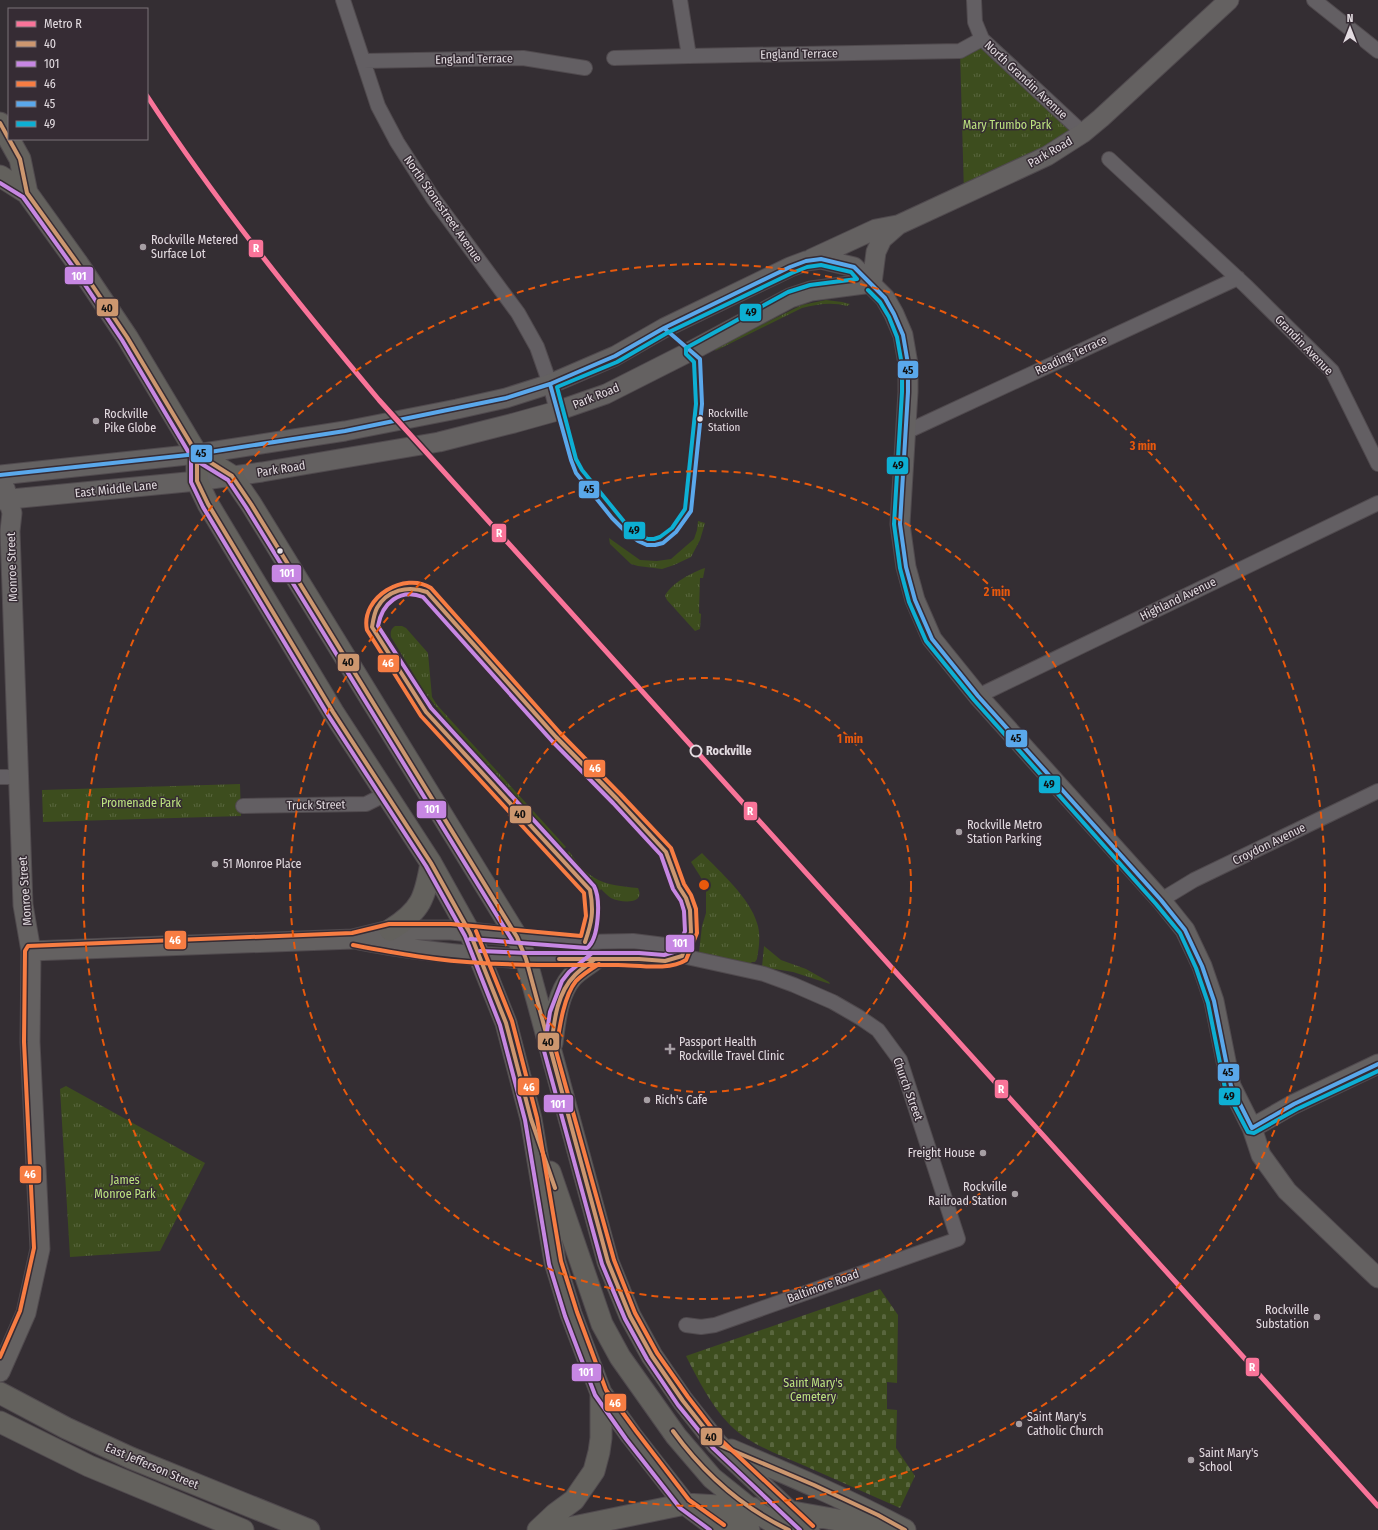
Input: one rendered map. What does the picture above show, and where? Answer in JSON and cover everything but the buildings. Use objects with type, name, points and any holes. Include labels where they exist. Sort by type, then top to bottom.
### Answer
[{"type":"main road","points":[[0,123],[8,137]]},
{"type":"main road","points":[[9,140],[20,159],[27,193]]},
{"type":"main road","points":[[0,176],[27,193],[78,264],[127,337],[197,454],[232,476],[263,523],[517,937],[526,960],[608,1262],[630,1316],[652,1356],[683,1401],[717,1444],[789,1521],[838,1520],[876,1530]]},
{"type":"main road","points":[[197,454],[197,481],[208,504],[333,712],[431,863],[470,933],[506,1023],[531,1119],[602,1324],[620,1357],[676,1436],[712,1478],[748,1507]]},
{"type":"main road","points":[[390,930],[404,922],[420,905],[431,863]]},
{"type":"main road","points":[[550,1052],[556,1014],[567,984],[573,976],[595,959]]},
{"type":"main road","points":[[531,1119],[555,1262],[571,1314],[601,1393],[631,1435],[685,1504],[717,1530]]},
{"type":"main road","name":"East Jefferson Street","points":[[0,1393],[66,1428],[131,1458],[309,1530]]},
{"type":"main road","points":[[538,1530],[555,1514],[574,1500],[594,1471],[601,1438],[601,1393]]},
{"type":"main road","name":"East Jefferson Street","points":[[0,1422],[89,1466],[243,1530]]},
{"type":"main road","points":[[717,1444],[814,1485],[878,1515],[905,1530]]},
{"type":"main road","points":[[685,1504],[720,1516],[749,1530]]},
{"type":"main road","points":[[559,1530],[685,1504],[748,1507],[789,1521],[809,1530]]},
{"type":"street","name":"North Stonestreet Avenue","points":[[343,0],[378,106],[397,142],[433,198],[518,313],[537,347],[550,384],[557,411]]},
{"type":"street","points":[[680,0],[689,56]]},
{"type":"street","name":"North Grandin Avenue","points":[[974,0],[975,22],[982,39],[1083,133]]},
{"type":"street","name":"Park Road","points":[[232,476],[439,442],[557,411],[606,394],[790,298],[811,291],[872,283],[876,252],[882,239],[898,225],[1047,156],[1083,133],[1229,0]]},
{"type":"street","points":[[1314,0],[1378,51]]},
{"type":"street","name":"England Terrace","points":[[614,58],[960,51],[982,39]]},
{"type":"street","name":"England Terrace","points":[[363,61],[522,58],[585,68]]},
{"type":"street","points":[[1109,159],[1238,278]]},
{"type":"street","points":[[1,475],[197,454],[345,431],[506,398],[550,384],[615,356],[670,325],[790,267],[876,229],[898,225]]},
{"type":"street","points":[[806,261],[821,258],[854,267],[872,283],[885,298],[903,335],[908,364],[906,432],[900,524],[906,567],[915,600],[932,639],[978,696],[1161,900],[1185,930],[1202,966],[1214,1001],[1231,1086],[1252,1128],[1261,1155],[1287,1191],[1378,1278]]},
{"type":"street","name":"Reading Terrace","points":[[906,432],[1238,278]]},
{"type":"street","name":"Grandin Avenue","points":[[1238,278],[1332,372],[1378,464]]},
{"type":"street","name":"Monroe Street","points":[[0,1372],[26,1313],[40,1249],[30,1042],[31,951],[23,905],[10,531],[12,513],[4,500],[1,475]]},
{"type":"street","name":"East Middle Lane","points":[[4,500],[197,481],[232,476]]},
{"type":"street","name":"Highland Avenue","points":[[978,696],[1378,503]]},
{"type":"street","points":[[0,777],[19,777]]},
{"type":"street","name":"Croydon Avenue","points":[[1161,900],[1194,880],[1378,790]]},
{"type":"street","name":"Truck Street","points":[[243,806],[366,804],[386,794]]},
{"type":"street","points":[[31,951],[353,939],[390,930],[451,930],[517,937]]},
{"type":"street","name":"Church Street","points":[[517,937],[585,942],[633,941],[665,945],[682,956],[764,974],[794,985],[833,1002],[878,1030],[900,1060],[958,1239]]},
{"type":"street","name":"Church Street","points":[[353,939],[393,947],[480,957],[526,960],[595,959],[665,961],[682,956]]},
{"type":"street","points":[[1252,1128],[1294,1104],[1378,1064]]},
{"type":"street","name":"Baltimore Road","points":[[686,1325],[701,1327],[715,1325],[958,1239]]},
{"type":"green space","name":"Mary Trumbo Park","points":[[982,39],[1083,133],[964,194],[960,51]]},
{"type":"green space","points":[[826,300],[850,304],[847,306],[825,304],[802,308],[715,351],[727,342],[802,305]]},
{"type":"green space","points":[[698,521],[705,523],[700,540],[691,557],[662,569],[631,564],[610,544],[609,538],[640,560],[657,561],[671,559],[694,539]]},
{"type":"green space","points":[[705,568],[703,578],[700,578],[700,629],[695,631],[665,596],[677,582]]},
{"type":"green space","points":[[395,626],[402,626],[406,628],[428,653],[432,697],[437,705],[566,847],[562,850],[462,739],[425,693],[391,637],[391,631]]},
{"type":"green space","name":"Promenade Park","points":[[240,784],[241,816],[43,822],[42,790]]},
{"type":"green space","points":[[569,851],[583,869],[590,875],[606,883],[638,888],[640,894],[639,897],[636,900],[626,902],[611,898],[601,889],[599,892],[566,854]]},
{"type":"green space","points":[[702,853],[734,886],[748,904],[753,914],[758,927],[759,936],[757,959],[755,962],[750,964],[699,952],[702,926],[706,913],[706,888],[691,862]]},
{"type":"green space","points":[[764,946],[781,960],[806,969],[830,984],[793,972],[762,967]]},
{"type":"green space","name":"James Monroe Park","points":[[66,1086],[205,1163],[160,1251],[70,1257],[60,1089]]},
{"type":"green space","name":"Saint Mary's Cemetery","points":[[880,1289],[898,1315],[897,1383],[887,1382],[887,1409],[897,1410],[896,1448],[915,1476],[900,1508],[756,1444],[738,1432],[717,1410],[700,1383],[686,1356]]},
{"type":"metro line","name":"R","points":[[148,97],[201,175],[258,251],[379,400],[1378,1506]]},
{"type":"transit line","name":"40","points":[[0,123],[8,137]]},
{"type":"transit line","name":"40","points":[[9,140],[20,159],[27,193],[78,264],[127,337],[197,454],[232,476],[251,504],[517,937],[526,959],[608,1262],[630,1316],[652,1356],[683,1401],[717,1444],[814,1485],[878,1515],[905,1530]]},
{"type":"transit line","name":"101","points":[[0,183],[23,197],[73,267],[122,340],[192,458],[228,480],[512,940]]},
{"type":"transit line","name":"45","points":[[0,475],[197,454],[345,431],[506,398],[550,384],[615,356],[664,328],[790,267],[806,261],[821,259],[854,267],[885,298],[903,335],[908,364],[908,392],[900,524],[906,567],[915,600],[932,639],[978,696],[1161,900],[1185,930],[1202,966],[1214,1001],[1231,1086],[1252,1128],[1294,1104],[1378,1064]]},
{"type":"transit line","name":"49","points":[[821,265],[851,272],[857,279],[810,285],[788,292],[686,348],[686,354],[694,362],[696,404],[685,509],[672,528],[660,537],[648,539],[641,536],[626,524],[582,470],[576,459],[557,387],[617,362],[667,333],[792,273],[807,267],[821,265]]},
{"type":"transit line","name":"49","points":[[868,290],[880,302],[889,317],[897,337],[902,365],[902,392],[894,524],[900,568],[909,602],[926,641],[974,700],[1156,904],[1180,933],[1196,968],[1208,1003],[1225,1088],[1248,1132],[1254,1133],[1297,1109],[1378,1071]]},
{"type":"transit line","name":"45","points":[[550,384],[576,473],[612,518],[627,533],[638,541],[647,545],[663,543],[676,532],[691,511],[702,404],[700,359],[664,328]]},
{"type":"transit line","name":"40","points":[[192,446],[197,454],[197,481],[208,504],[333,712],[431,863],[470,933],[506,1023],[531,1119],[555,1188]]},
{"type":"transit line","name":"101","points":[[191,454],[191,482],[203,507],[328,715],[426,866],[465,936],[500,1025],[525,1120],[549,1264],[565,1316],[595,1395],[626,1439],[680,1508],[710,1530]]},
{"type":"transit line","name":"46","points":[[0,1357],[20,1311],[34,1248],[24,1042],[25,951],[28,946],[352,933],[389,924],[451,924],[581,936],[586,916],[584,893],[421,716],[367,630],[367,618],[370,607],[377,598],[387,590],[397,585],[409,583],[420,584],[431,588],[560,733],[671,848],[684,884],[691,895],[696,909],[697,933],[686,960],[671,965],[653,967],[618,965],[516,965],[466,962],[417,956],[353,945]]},
{"type":"transit line","name":"40","points":[[585,942],[592,916],[590,890],[426,712],[372,627],[377,608],[381,602],[392,593],[405,589],[427,592],[556,737],[617,799],[666,852],[679,887],[686,898],[690,910],[691,932],[682,956]]},
{"type":"transit line","name":"101","points":[[470,939],[587,948],[591,943],[596,928],[598,918],[598,900],[594,886],[431,708],[378,626],[383,610],[388,604],[400,596],[407,594],[423,597],[552,741],[613,803],[661,855],[673,889],[681,901],[684,911],[685,931],[677,951],[664,955],[639,953],[526,953],[480,951]]},
{"type":"transit line","name":"46","points":[[476,931],[512,1021],[537,1118],[561,1261],[577,1312],[606,1390],[689,1500],[724,1525]]},
{"type":"transit line","name":"101","points":[[591,954],[569,972],[562,981],[550,1012],[544,1051],[602,1264],[625,1319],[647,1359],[678,1405],[713,1448],[800,1530]]},
{"type":"transit line","name":"40","points":[[559,959],[639,959],[665,961],[682,956]]},
{"type":"transit line","name":"40","points":[[551,1048],[557,1009],[564,991],[575,975],[595,959]]},
{"type":"transit line","name":"46","points":[[599,964],[576,981],[568,996],[562,1014],[556,1051],[614,1260],[635,1313],[657,1353],[688,1397],[721,1440],[813,1526]]},
{"type":"transit line","name":"40","points":[[673,1431],[697,1461],[739,1500],[755,1511],[789,1530]]},
{"type":"place","name":"Rockville Metered Surface Lot","points":[[143,247]]},
{"type":"place","name":"Rockville Station","points":[[700,419]]},
{"type":"place","name":"Rockville Pike Globe","points":[[96,421]]},
{"type":"place","name":"Rockville","points":[[696,751]]},
{"type":"place","name":"Rockville Metro Station Parking","points":[[959,832]]},
{"type":"place","name":"51 Monroe Place","points":[[215,864]]},
{"type":"place","name":"Passport Health Rockville Travel Clinic","points":[[670,1049]]},
{"type":"place","name":"Rich's Cafe","points":[[647,1100]]},
{"type":"place","name":"Freight House","points":[[983,1153]]},
{"type":"place","name":"Rockville Railroad Station","points":[[1015,1194]]},
{"type":"place","name":"Rockville Substation","points":[[1317,1317]]},
{"type":"place","name":"Saint Mary's Catholic Church","points":[[1019,1424]]},
{"type":"place","name":"Saint Mary's School","points":[[1191,1460]]}]
